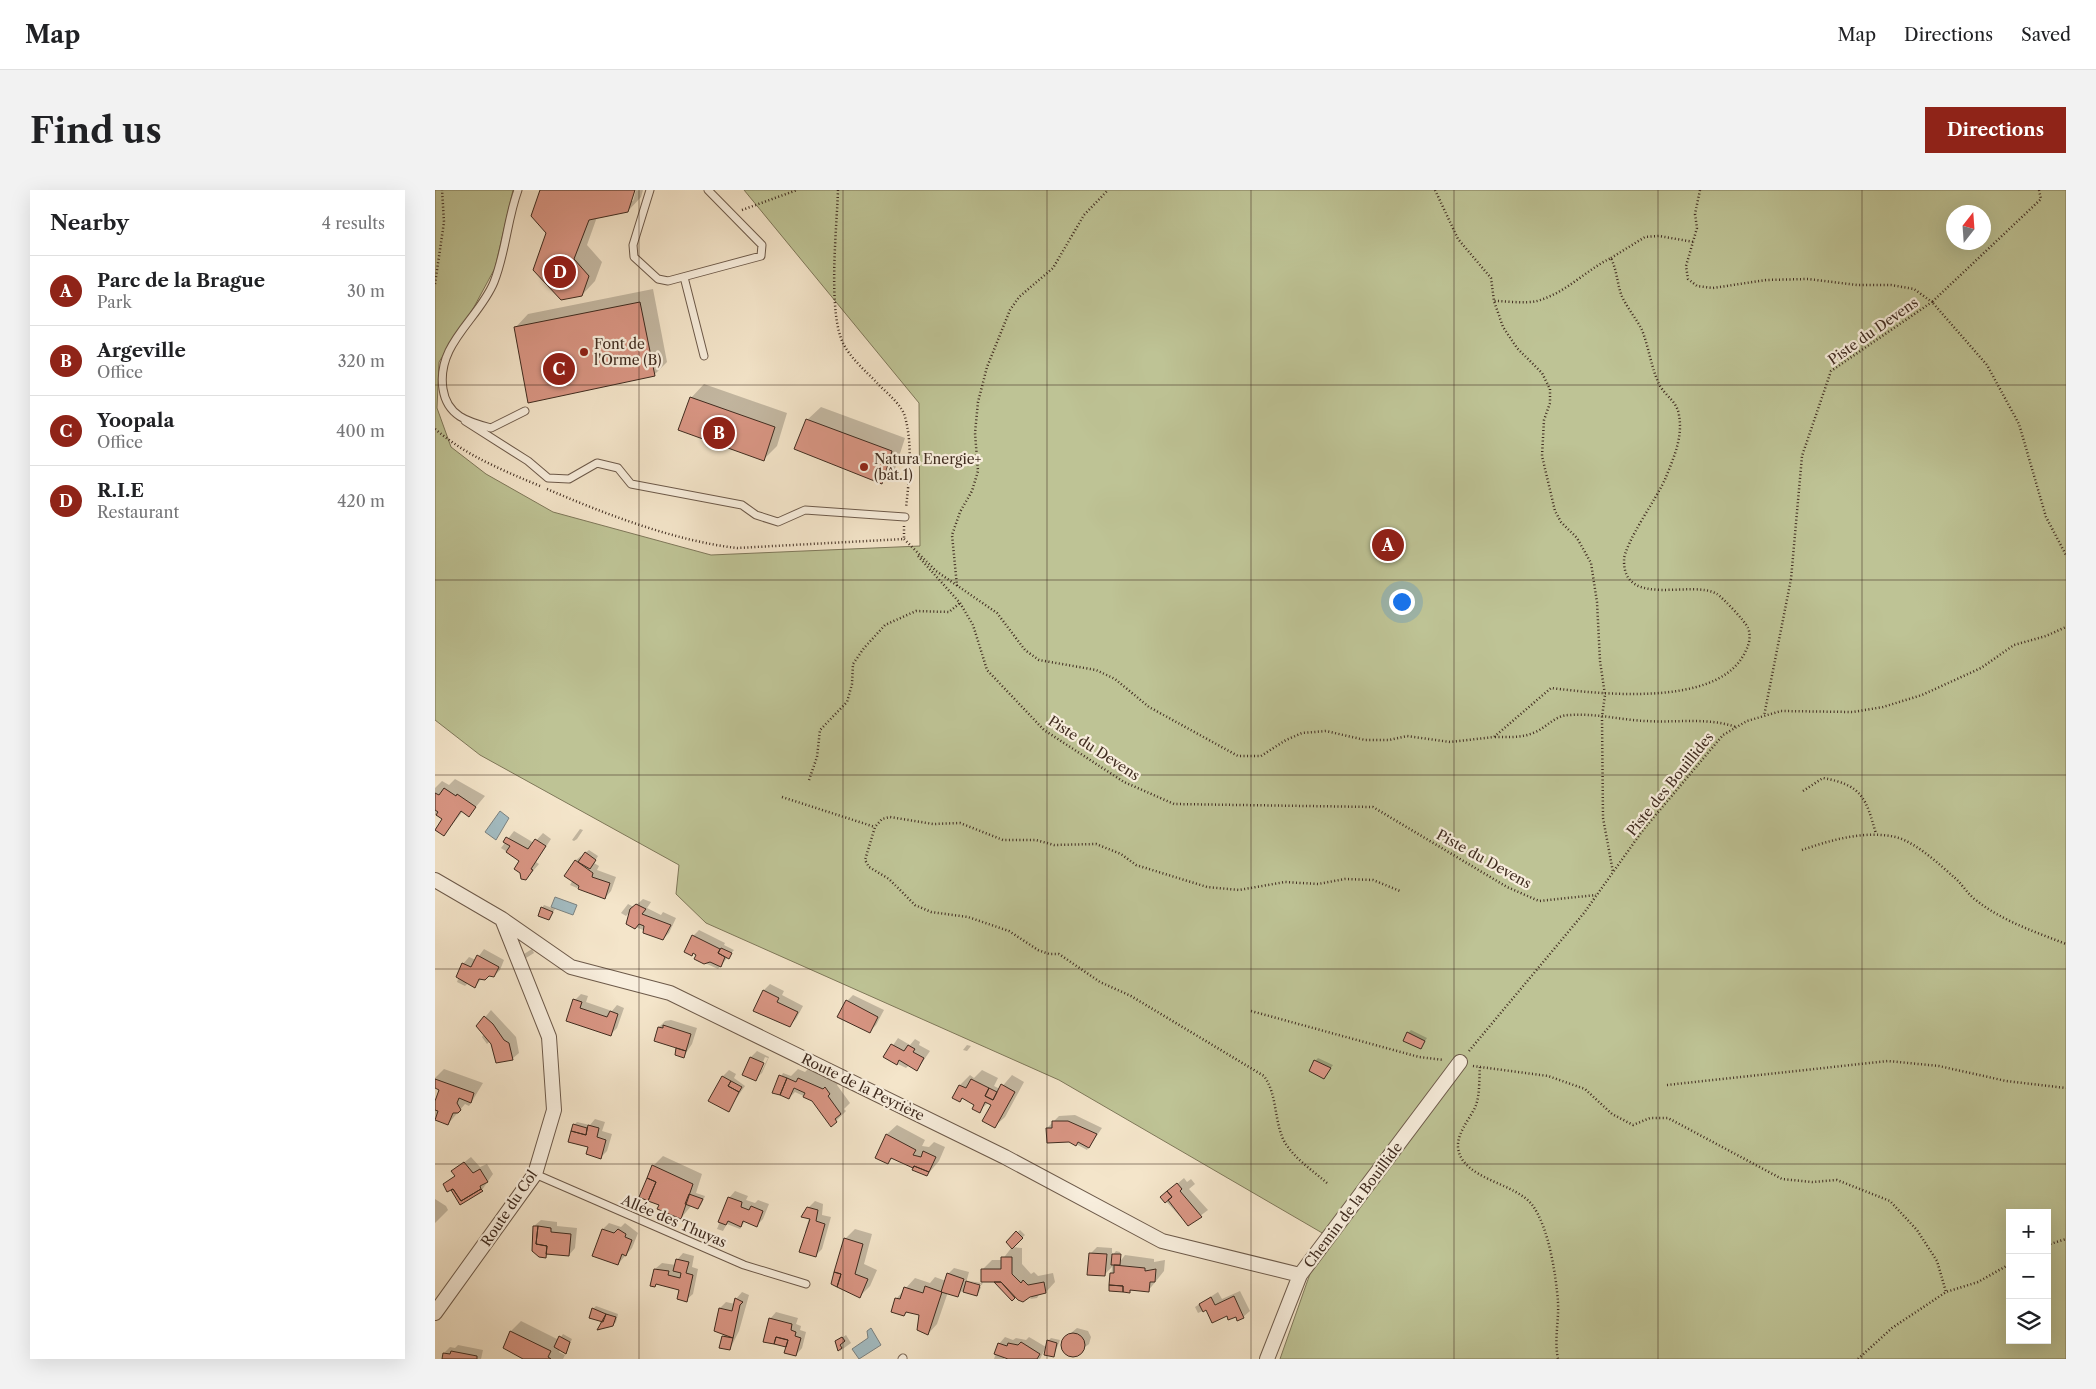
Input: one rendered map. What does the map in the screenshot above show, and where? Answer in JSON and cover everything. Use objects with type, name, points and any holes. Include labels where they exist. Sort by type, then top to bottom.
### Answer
[{"type":"street","name":"Route de la Peyrière","points":[[435,880],[502,919],[571,967],[670,993],[686,1000],[1005,1157],[1162,1241],[1300,1275]]},
{"type":"street","name":"Route du Col","points":[[435,1313],[535,1174],[554,1110],[549,1037],[502,919]]},
{"type":"street","name":"Chemin de la Bouillide","points":[[1267,1359],[1300,1275],[1460,1062]]},
{"type":"lane","points":[[518,190],[504,254],[493,284],[460,331],[446,356],[441,375],[445,402],[465,421],[528,461],[548,478],[569,479],[597,463],[618,468],[631,484],[742,505],[756,515],[778,522],[805,510],[905,517]]},
{"type":"lane","points":[[650,190],[633,245],[633,257],[658,279],[667,281],[761,256],[762,245],[708,190]]},
{"type":"lane","points":[[684,277],[704,356]]},
{"type":"lane","points":[[465,421],[491,428],[525,411]]},
{"type":"lane","name":"Allée des Thuyas","points":[[535,1174],[744,1265],[806,1284]]},
{"type":"path","points":[[435,284],[444,222],[442,190]]},
{"type":"path","points":[[731,214],[797,190]]},
{"type":"path","points":[[838,190],[834,289],[840,333],[844,345],[852,356],[897,403],[905,416],[910,466],[903,539]]},
{"type":"path","points":[[957,586],[951,536],[960,512],[972,492],[978,470],[975,433],[978,402],[987,367],[1010,310],[1019,297],[1053,268],[1084,215],[1108,190]]},
{"type":"path","points":[[1435,190],[1458,239],[1491,278],[1494,301],[1503,327],[1517,348],[1541,373],[1550,389],[1550,403],[1544,420],[1542,456],[1555,510],[1561,522],[1577,538],[1591,563],[1597,602],[1600,661],[1605,695],[1602,717],[1603,818],[1613,872]]},
{"type":"path","name":"Piste du Devens","points":[[1700,190],[1694,242],[1686,266],[1688,278],[1697,286],[1713,288],[1766,280],[1808,279],[1891,285],[1914,289],[1932,302],[1831,371],[1802,456],[1791,579],[1764,716]]},
{"type":"path","points":[[2039,190],[2041,199],[1932,302],[1987,365],[2019,424],[2046,517],[2066,555]]},
{"type":"path","points":[[1494,301],[1537,301],[1573,284],[1597,265],[1645,237],[1659,236],[1694,242]]},
{"type":"path","points":[[1494,737],[1551,688],[1605,695],[1673,692],[1716,681],[1732,670],[1749,643],[1748,628],[1717,594],[1704,590],[1653,590],[1638,586],[1628,577],[1624,561],[1627,549],[1662,488],[1674,458],[1681,431],[1679,413],[1673,398],[1661,386],[1642,331],[1621,295],[1619,276],[1611,258]]},
{"type":"path","points":[[435,429],[450,442],[481,461],[588,507],[714,545],[737,548],[903,539],[936,572],[997,613],[1025,650],[1039,660],[1096,670],[1115,679],[1149,707],[1238,756],[1261,756],[1286,740],[1302,733],[1310,732],[1326,731],[1365,740],[1389,740],[1407,736],[1450,742],[1494,737],[1522,737],[1535,732],[1556,717],[1569,714],[1644,721],[1720,721],[1736,727]]},
{"type":"path","name":"Piste du Devens","points":[[903,539],[960,603],[973,625],[987,670],[1044,730],[1124,782],[1175,804],[1373,807],[1507,887],[1539,901],[1596,895]]},
{"type":"path","points":[[809,780],[817,757],[820,730],[847,702],[852,684],[853,664],[864,648],[885,625],[916,610],[934,609],[949,612],[960,603]]},
{"type":"path","name":"Piste des Bouillides","points":[[1460,1062],[1584,913],[1643,830],[1708,750],[1723,735],[1747,721],[1781,711],[1853,712],[1921,695],[1981,668],[2015,644],[2046,636],[2066,627]]},
{"type":"path","points":[[1803,791],[1823,778],[1845,782],[1861,794],[1876,834]]},
{"type":"path","points":[[782,797],[875,827]]},
{"type":"path","points":[[1327,1183],[1295,1154],[1283,1138],[1271,1086],[1264,1076],[1131,996],[1100,982],[1059,954],[1049,954],[1038,950],[1009,931],[968,917],[931,912],[915,905],[889,879],[869,866],[865,860],[875,827],[882,819],[891,816],[933,824],[960,823],[1003,840],[1036,840],[1054,845],[1097,844],[1121,854],[1142,867],[1207,887],[1239,890],[1285,882],[1318,884],[1345,879],[1373,880],[1401,891]]},
{"type":"path","points":[[1802,850],[1828,841],[1876,834],[1900,838],[1915,847],[1957,880],[1976,900],[2015,924],[2066,944]]},
{"type":"path","points":[[1251,1011],[1419,1057],[1547,1076],[1585,1090],[1612,1114],[1633,1125],[1649,1118],[1668,1118],[1782,1179],[1812,1182],[1837,1180],[1890,1201],[1917,1230],[1937,1261],[1946,1292]]},
{"type":"path","points":[[1667,1085],[1887,1061],[1939,1066],[2006,1081],[2066,1088]]},
{"type":"path","points":[[1480,1067],[1476,1104],[1464,1127],[1458,1146],[1462,1158],[1473,1171],[1520,1192],[1533,1206],[1543,1228],[1553,1265],[1558,1304],[1555,1344],[1558,1359]]},
{"type":"path","points":[[2051,1243],[2066,1239]]},
{"type":"path","points":[[1858,1359],[1893,1328],[1946,1292],[1978,1282],[2006,1266]]},
{"type":"green space","points":[[435,190],[513,190],[495,268],[474,307],[439,362],[437,408],[451,447],[486,474],[553,512],[711,555],[920,546],[919,403],[744,190],[2066,190],[2066,1359],[1280,1359],[1324,1234],[1059,1080],[706,923],[676,894],[679,865],[480,755],[435,720]]},
{"type":"water","points":[[500,811],[509,818],[496,840],[485,832]]},
{"type":"water","points":[[555,897],[577,905],[573,915],[551,907]]},
{"type":"water","points":[[871,1328],[881,1345],[859,1359],[852,1349],[868,1338],[867,1331]]},
{"type":"building","points":[[540,190],[635,190],[628,212],[589,220],[574,259],[589,276],[582,296],[561,300],[533,270],[546,233],[531,216]]},
{"type":"building","name":"Font de l'Orme (B)","points":[[640,302],[655,376],[528,403],[514,327]]},
{"type":"building","points":[[690,397],[775,427],[764,461],[678,430]]},
{"type":"building","name":"Natura Energie+ (bât.1)","points":[[806,419],[892,451],[882,484],[794,449]]},
{"type":"building","points":[[444,788],[476,807],[469,817],[461,811],[444,836],[435,830],[442,819],[436,815],[438,812],[435,810],[435,793],[439,795]]},
{"type":"building","points":[[506,837],[528,849],[535,839],[546,846],[526,880],[521,879],[520,873],[514,869],[519,861],[506,852],[510,846],[503,842]]},
{"type":"building","points":[[585,852],[596,860],[590,869],[578,862]]},
{"type":"building","points":[[575,860],[593,873],[592,877],[610,883],[605,899],[578,889],[579,886],[564,876]]},
{"type":"building","points":[[636,904],[646,909],[642,914],[671,925],[663,940],[643,933],[644,926],[639,924],[635,929],[626,924],[630,909]]},
{"type":"building","points":[[541,907],[553,912],[549,920],[538,916]]},
{"type":"building","points":[[692,935],[720,949],[718,953],[725,957],[721,967],[710,962],[704,964],[694,959],[696,955],[693,953],[692,956],[684,952]]},
{"type":"building","points":[[721,948],[732,953],[729,959],[718,953]]},
{"type":"building","points":[[477,955],[499,967],[494,977],[489,976],[485,980],[479,979],[475,988],[456,977],[462,963],[471,967]]},
{"type":"building","points":[[763,990],[779,998],[777,1002],[798,1012],[790,1027],[753,1011]]},
{"type":"building","points":[[573,999],[582,1002],[580,1008],[607,1017],[610,1011],[618,1014],[611,1036],[566,1021]]},
{"type":"building","points":[[846,1000],[878,1017],[870,1033],[837,1017]]},
{"type":"building","points":[[484,1016],[493,1024],[504,1040],[509,1043],[513,1060],[496,1063],[491,1044],[476,1026]]},
{"type":"building","points":[[663,1025],[691,1034],[686,1051],[654,1041],[658,1027],[663,1028]]},
{"type":"building","points":[[1407,1032],[1425,1041],[1421,1049],[1403,1041]]},
{"type":"building","points":[[891,1044],[904,1051],[908,1045],[915,1049],[913,1052],[924,1058],[917,1071],[899,1060],[897,1065],[883,1057]]},
{"type":"building","points":[[676,1048],[686,1051],[684,1058],[675,1055]]},
{"type":"building","points":[[750,1057],[764,1063],[756,1081],[742,1075]]},
{"type":"building","points":[[1314,1060],[1331,1068],[1324,1079],[1309,1071]]},
{"type":"building","points":[[779,1075],[787,1078],[780,1095],[772,1093]]},
{"type":"building","points":[[722,1076],[731,1081],[728,1086],[739,1092],[729,1112],[708,1101]]},
{"type":"building","points":[[787,1078],[796,1082],[798,1078],[823,1089],[825,1087],[830,1094],[828,1096],[841,1114],[835,1119],[837,1122],[831,1127],[812,1101],[803,1097],[805,1093],[794,1088],[789,1099],[780,1095]]},
{"type":"building","points":[[435,1079],[474,1093],[471,1103],[459,1098],[457,1103],[461,1110],[458,1113],[453,1113],[448,1125],[435,1120],[438,1111],[435,1110],[435,1101],[439,1090],[435,1088]]},
{"type":"building","points":[[971,1079],[989,1088],[985,1096],[993,1100],[1001,1084],[1015,1092],[995,1128],[982,1121],[991,1105],[985,1102],[980,1113],[972,1109],[974,1105],[962,1098],[960,1102],[952,1098],[959,1085],[966,1088]]},
{"type":"building","points":[[731,1081],[742,1087],[739,1092],[728,1086]]},
{"type":"building","points":[[989,1088],[997,1092],[993,1100],[985,1096]]},
{"type":"building","points":[[1052,1121],[1068,1121],[1097,1134],[1089,1148],[1078,1142],[1076,1146],[1069,1142],[1047,1143],[1046,1128],[1052,1128]]},
{"type":"building","points":[[573,1124],[587,1128],[586,1135],[571,1131]]},
{"type":"building","points":[[588,1125],[599,1128],[597,1137],[606,1140],[601,1159],[586,1154],[588,1147],[568,1142],[571,1131],[586,1135]]},
{"type":"building","points":[[886,1134],[916,1150],[913,1155],[921,1157],[923,1151],[936,1157],[929,1172],[914,1166],[913,1168],[891,1158],[888,1164],[875,1158]]},
{"type":"building","points":[[464,1162],[473,1173],[480,1169],[488,1182],[480,1186],[481,1189],[461,1201],[453,1189],[447,1192],[443,1184],[455,1176],[451,1171]]},
{"type":"building","points":[[652,1165],[693,1184],[681,1219],[657,1209],[659,1205],[648,1201],[656,1182],[647,1178]]},
{"type":"building","points":[[914,1166],[929,1172],[927,1176],[912,1170]]},
{"type":"building","points":[[647,1178],[656,1182],[648,1201],[639,1197]]},
{"type":"building","points":[[1177,1183],[1182,1189],[1180,1191],[1202,1217],[1188,1226],[1168,1200],[1172,1197],[1167,1191]]},
{"type":"building","points":[[453,1189],[461,1201],[481,1189],[483,1191],[460,1205],[451,1190]]},
{"type":"building","points":[[1167,1191],[1172,1197],[1165,1203],[1160,1197]]},
{"type":"building","points":[[689,1194],[703,1199],[698,1209],[685,1204]]},
{"type":"building","points":[[728,1197],[742,1202],[741,1207],[749,1210],[751,1206],[763,1211],[757,1227],[743,1221],[741,1227],[728,1221],[726,1225],[718,1222]]},
{"type":"building","points":[[807,1207],[818,1210],[816,1221],[825,1224],[816,1257],[799,1252],[810,1219],[801,1217]]},
{"type":"building","points":[[533,1226],[538,1226],[536,1244],[547,1246],[546,1258],[539,1257],[532,1251]]},
{"type":"building","points":[[538,1226],[551,1228],[551,1232],[571,1234],[569,1256],[546,1254],[547,1246],[536,1244]]},
{"type":"building","points":[[602,1229],[614,1233],[618,1229],[626,1234],[625,1237],[632,1240],[626,1256],[622,1254],[618,1265],[592,1256]]},
{"type":"building","points":[[1016,1231],[1023,1238],[1012,1249],[1006,1242]]},
{"type":"building","points":[[844,1238],[863,1244],[855,1274],[868,1279],[860,1298],[837,1287],[841,1274],[834,1272]]},
{"type":"building","points":[[1089,1253],[1107,1254],[1105,1276],[1087,1275]]},
{"type":"building","points":[[1112,1254],[1121,1254],[1120,1265],[1111,1265]]},
{"type":"building","points":[[1001,1257],[1012,1257],[1012,1274],[1021,1283],[1023,1280],[1028,1285],[1044,1282],[1046,1293],[1030,1297],[1023,1302],[1018,1300],[1001,1282],[981,1282],[981,1269],[1001,1269]]},
{"type":"building","points":[[676,1259],[689,1262],[686,1273],[693,1275],[687,1302],[677,1299],[679,1290],[656,1284],[655,1287],[650,1286],[654,1269],[669,1271],[668,1275],[680,1278],[681,1273],[673,1271]]},
{"type":"building","points":[[1114,1265],[1145,1268],[1145,1271],[1156,1269],[1155,1282],[1150,1282],[1149,1292],[1130,1290],[1130,1293],[1123,1292],[1123,1286],[1109,1285],[1110,1273],[1114,1273]]},
{"type":"building","points":[[834,1272],[841,1274],[837,1287],[831,1284]]},
{"type":"building","points":[[947,1273],[964,1279],[958,1297],[941,1292]]},
{"type":"building","points":[[966,1281],[980,1285],[977,1296],[963,1292]]},
{"type":"building","points":[[994,1282],[1001,1282],[1015,1298],[1012,1301]]},
{"type":"building","points":[[1109,1285],[1123,1286],[1123,1292],[1109,1291]]},
{"type":"building","points":[[925,1286],[942,1292],[928,1335],[917,1330],[919,1315],[906,1312],[904,1316],[891,1312],[895,1298],[900,1299],[904,1287],[923,1293]]},
{"type":"building","points":[[1234,1296],[1244,1318],[1237,1321],[1236,1317],[1228,1320],[1227,1316],[1212,1323],[1206,1310],[1203,1312],[1199,1304],[1211,1297],[1215,1305]]},
{"type":"building","points":[[735,1298],[743,1302],[740,1305],[733,1338],[714,1331],[719,1308],[732,1311]]},
{"type":"building","points":[[592,1308],[606,1314],[603,1322],[589,1318]]},
{"type":"building","points":[[606,1314],[616,1317],[613,1326],[597,1330]]},
{"type":"building","points":[[769,1318],[792,1324],[791,1330],[796,1332],[795,1336],[801,1338],[796,1356],[784,1353],[788,1340],[776,1337],[774,1344],[763,1342]]},
{"type":"building","points":[[510,1331],[551,1351],[548,1357],[551,1359],[523,1359],[503,1348]]},
{"type":"building","points":[[1073,1333],[1078,1334],[1084,1340],[1084,1350],[1078,1356],[1073,1357],[1068,1356],[1062,1350],[1061,1345],[1062,1340],[1068,1334]]},
{"type":"building","points":[[559,1336],[570,1342],[566,1354],[554,1347]]},
{"type":"building","points":[[722,1336],[733,1338],[730,1350],[719,1348]]},
{"type":"building","points":[[776,1337],[788,1340],[786,1347],[774,1344]]},
{"type":"building","points":[[842,1337],[845,1341],[840,1345],[842,1348],[838,1351],[835,1341]]},
{"type":"building","points":[[1047,1340],[1057,1343],[1054,1357],[1044,1355]]},
{"type":"building","points":[[1021,1342],[1040,1354],[1037,1359],[1008,1359],[994,1354],[998,1343],[1007,1346],[1008,1343],[1018,1345]]},
{"type":"building","points":[[451,1351],[477,1356],[477,1359],[442,1359],[443,1353],[450,1354]]},
{"type":"place","name":"R.I.E","points":[[560,272]]},
{"type":"place","name":"Font de l'Orme (B)","points":[[584,352]]},
{"type":"place","name":"Yoopala","points":[[559,369]]},
{"type":"place","name":"Argeville","points":[[719,433]]},
{"type":"place","name":"Natura Energie+ (bât.1)","points":[[864,467]]},
{"type":"place","name":"Parc de la Brague","points":[[1388,545]]}]
